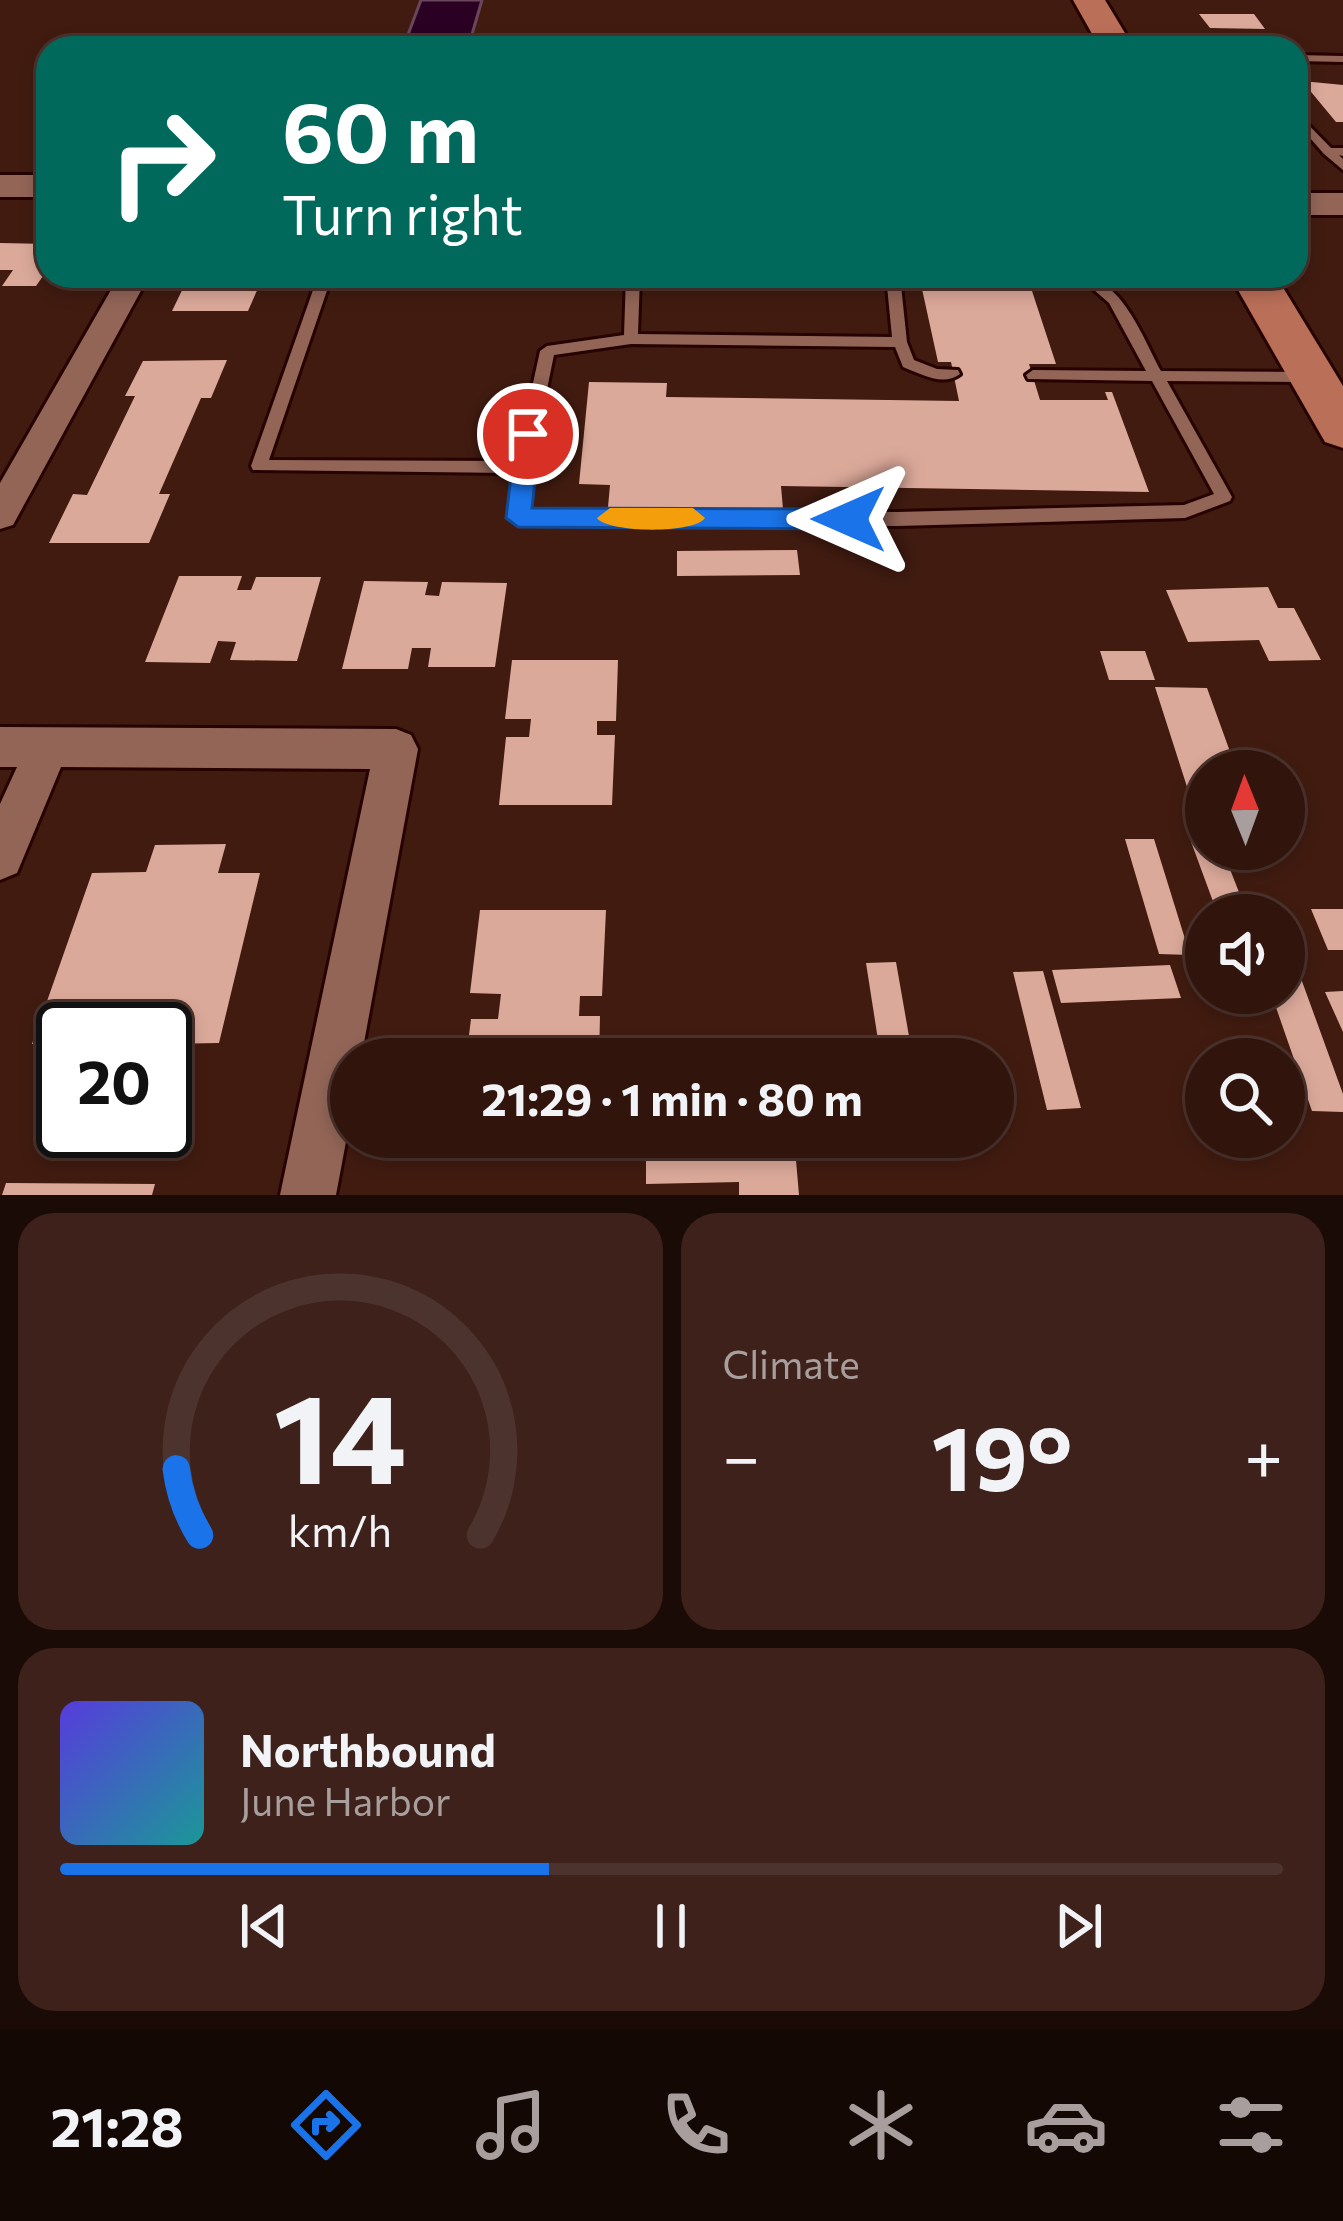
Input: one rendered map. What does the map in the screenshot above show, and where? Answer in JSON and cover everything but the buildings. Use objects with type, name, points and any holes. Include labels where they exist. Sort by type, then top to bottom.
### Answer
[{"type":"main road","points":[[1089,0],[1110,36]]},
{"type":"main road","points":[[0,186],[36,186]]},
{"type":"main road","points":[[1308,204],[1343,204]]},
{"type":"main road","points":[[1260,288],[1343,429]]},
{"type":"street","points":[[0,515],[127,288]]},
{"type":"street","points":[[0,747],[396,749],[308,1195]]},
{"type":"street","points":[[0,857],[47,749]]},
{"type":"lane","points":[[1308,58],[1343,59]]},
{"type":"lane","points":[[1308,126],[1336,152],[1343,166]]},
{"type":"lane","points":[[321,288],[260,466],[523,467]]},
{"type":"lane","points":[[631,338],[633,288]]},
{"type":"lane","points":[[894,288],[900,343],[908,363],[935,374],[953,374]]},
{"type":"lane","points":[[900,343],[631,338],[547,351],[523,467],[518,518],[1185,511],[1224,497],[1160,375],[1114,300],[1100,288]]},
{"type":"lane","points":[[1033,376],[1312,376]]},
{"type":"shaded area","points":[[421,0],[482,0],[472,36],[408,36]]},
{"type":"slow traffic","points":[[610,518],[693,518]]},
{"type":"route","points":[[528,434],[518,518],[849,519]]}]
